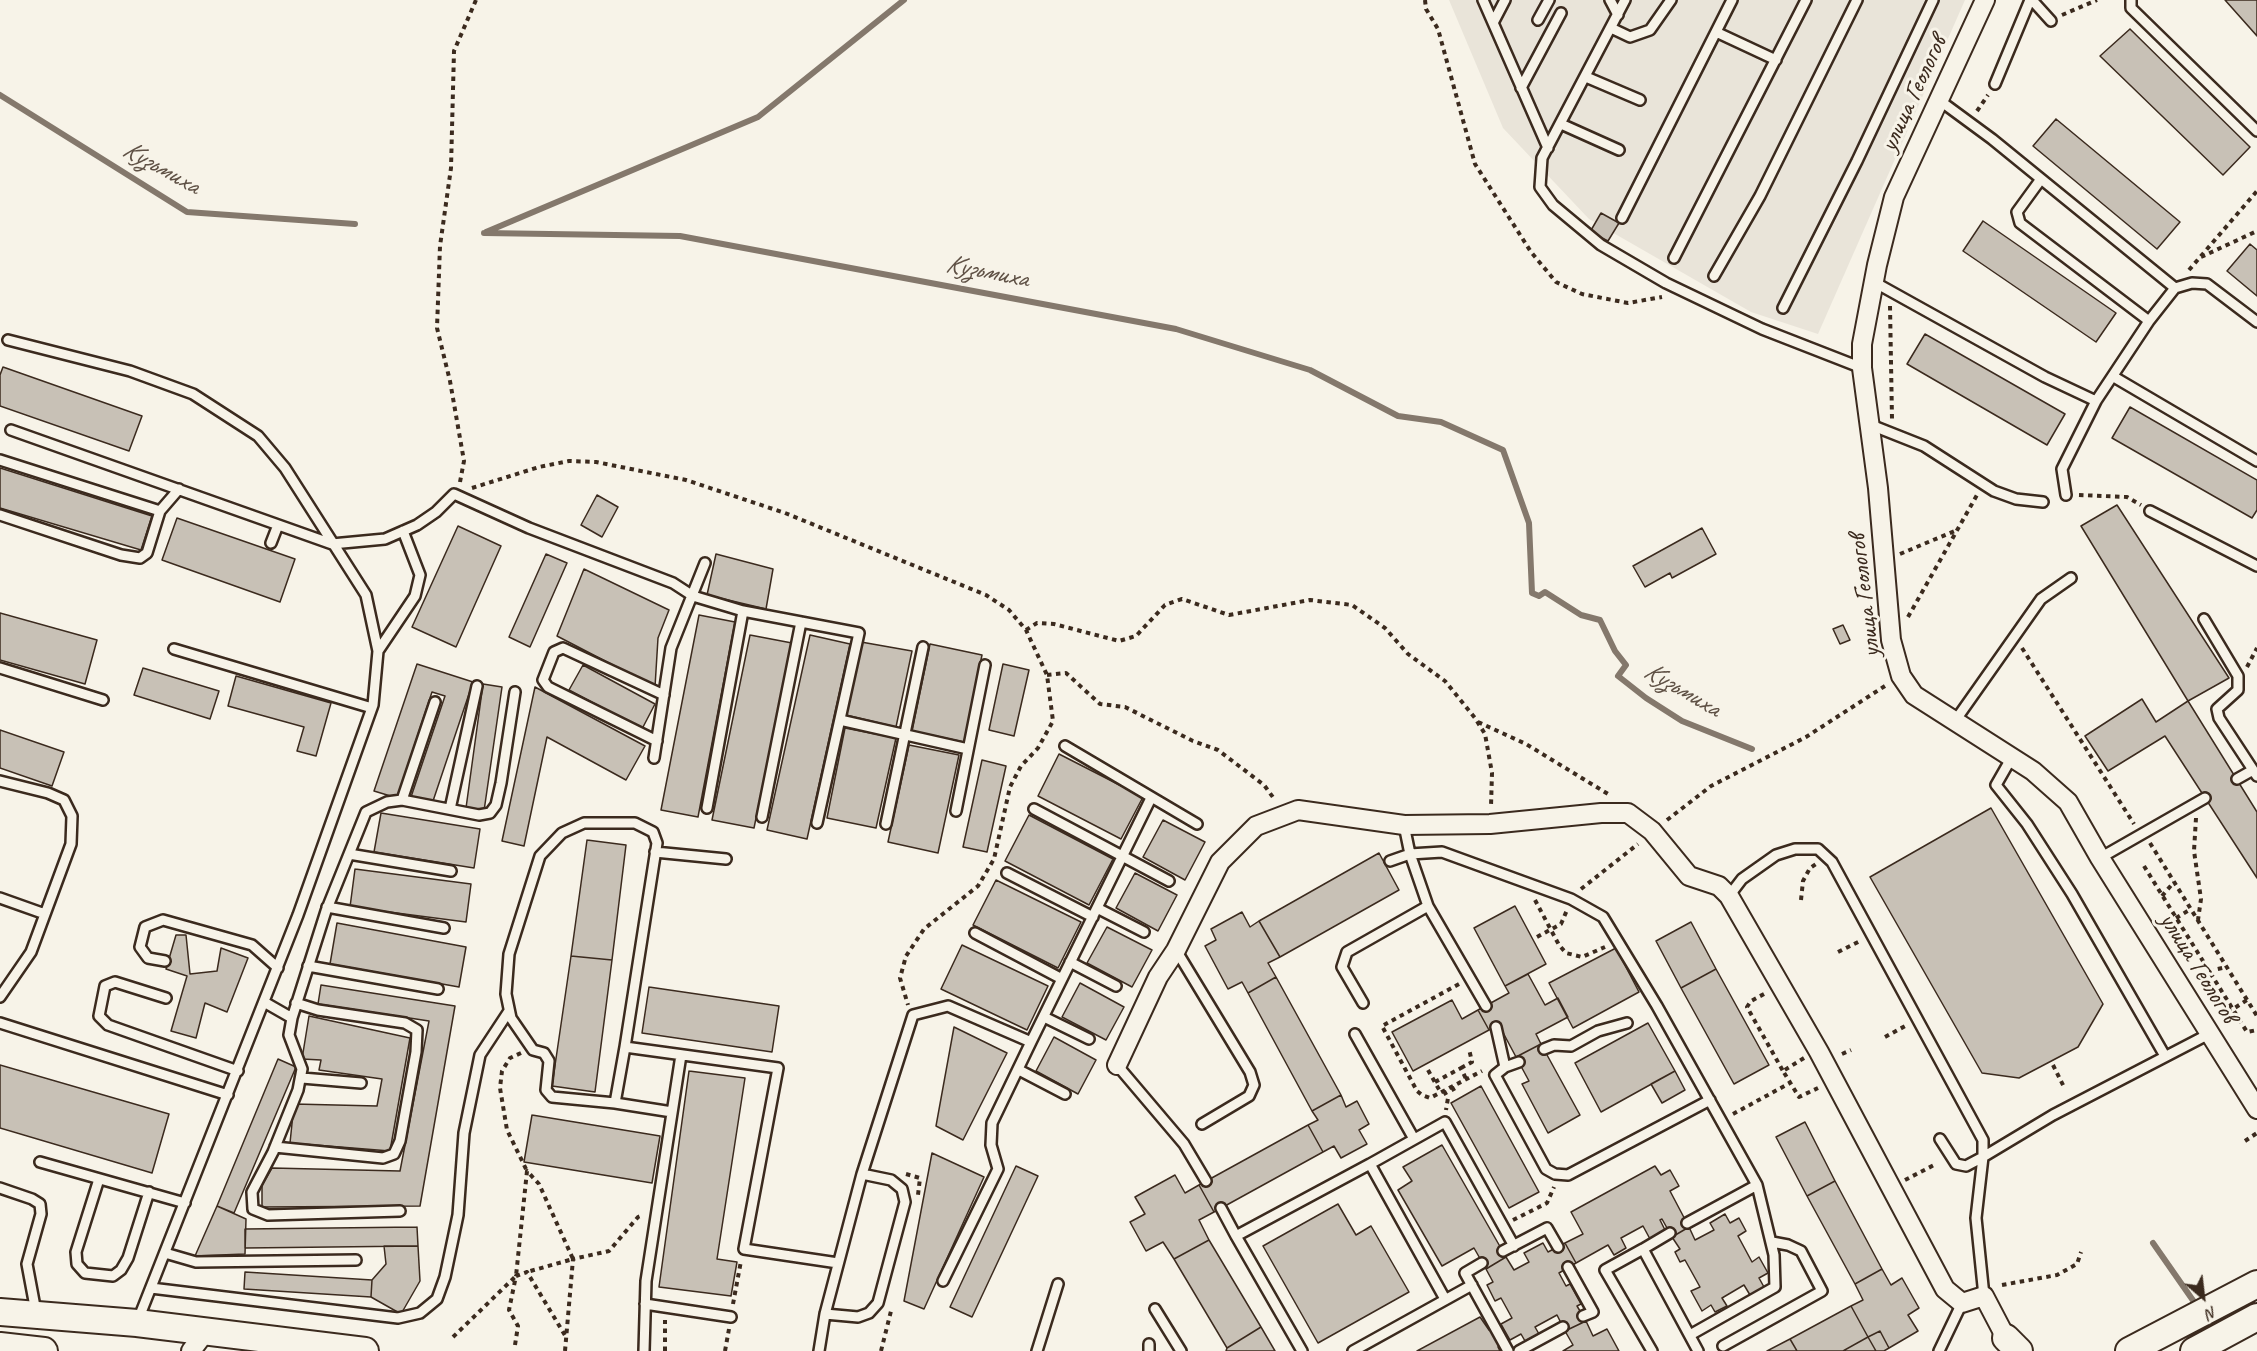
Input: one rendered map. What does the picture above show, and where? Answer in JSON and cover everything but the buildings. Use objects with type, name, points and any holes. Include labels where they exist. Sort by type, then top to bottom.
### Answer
[{"type":"main road","points":[[2129,1351],[2257,1284]]},
{"type":"main road","points":[[0,1312],[137,1323],[199,1341],[365,1351]]},
{"type":"main road","points":[[2200,1348],[2257,1317]]},
{"type":"main road","points":[[0,1346],[44,1351]]},
{"type":"street","name":"улица Геологов","points":[[1985,0],[1894,197],[1881,286],[1862,344],[1862,368],[1871,425],[1891,640],[1901,676],[1914,695],[2012,757],[2068,802],[2100,858],[2257,1108]]},
{"type":"street","points":[[1117,1065],[1158,977],[1176,950],[1220,862],[1256,826],[1298,810],[1404,825],[1490,824],[1628,813],[1652,831],[1689,876],[1719,886],[1729,896],[1819,1052],[1945,1289],[1962,1303],[1984,1296],[2013,1347]]},
{"type":"lane","points":[[1482,0],[1548,148]]},
{"type":"lane","points":[[1493,23],[1505,0]]},
{"type":"lane","points":[[1538,20],[1549,0]]},
{"type":"lane","points":[[1610,0],[1618,15]]},
{"type":"lane","points":[[1625,0],[1542,158],[1540,187],[1553,205],[1601,245],[1677,289],[1762,330],[1862,368]]},
{"type":"lane","points":[[1611,28],[1630,37],[1650,30],[1671,0]]},
{"type":"lane","points":[[1622,218],[1732,0]]},
{"type":"lane","points":[[1674,258],[1806,0]]},
{"type":"lane","points":[[1714,276],[1760,196],[1857,0]]},
{"type":"lane","points":[[1783,308],[1857,161],[1932,0]]},
{"type":"lane","points":[[1995,84],[2031,0],[2050,21]]},
{"type":"lane","points":[[2131,0],[2131,8],[2257,131]]},
{"type":"lane","points":[[1521,88],[1561,13]]},
{"type":"lane","points":[[1716,32],[1776,60]]},
{"type":"lane","points":[[1586,77],[1640,100]]},
{"type":"lane","points":[[1939,100],[2175,288]]},
{"type":"lane","points":[[1561,124],[1619,150]]},
{"type":"lane","points":[[2041,179],[2016,213],[2020,223],[2148,321]]},
{"type":"lane","points":[[2066,495],[2062,469],[2096,401],[2114,377],[2148,321],[2175,288],[2192,283],[2207,284],[2257,322]]},
{"type":"lane","points":[[1881,286],[2045,377],[2096,401]]},
{"type":"lane","points":[[8,340],[130,371],[194,394],[258,436],[285,468],[366,595],[378,651],[372,708],[278,968],[137,1323]]},
{"type":"lane","points":[[2114,377],[2257,461]]},
{"type":"lane","points":[[1871,425],[1924,446],[1983,484],[2016,499],[2043,502]]},
{"type":"lane","points":[[11,430],[332,544],[385,539],[436,512],[454,494],[529,528],[673,583],[690,594],[743,611],[859,633],[817,823]]},
{"type":"lane","points":[[0,460],[160,511]]},
{"type":"lane","points":[[0,515],[121,555],[140,558],[147,553],[160,511],[178,489]]},
{"type":"lane","points":[[2150,511],[2257,566]]},
{"type":"lane","points":[[271,543],[278,525]]},
{"type":"lane","points":[[378,651],[416,596],[420,575],[403,531]]},
{"type":"lane","points":[[654,758],[671,648],[690,594],[705,563]]},
{"type":"lane","points":[[1955,721],[2014,634],[2041,599],[2071,579]]},
{"type":"lane","points":[[707,808],[743,611]]},
{"type":"lane","points":[[2204,619],[2238,675],[2238,690],[2217,709],[2219,718],[2255,773],[2237,779]]},
{"type":"lane","points":[[762,817],[801,622]]},
{"type":"lane","points":[[886,824],[923,647]]},
{"type":"lane","points":[[657,741],[548,687],[543,680],[554,652],[563,648],[664,695]]},
{"type":"lane","points":[[174,649],[372,708]]},
{"type":"lane","points":[[956,811],[986,664]]},
{"type":"lane","points":[[0,668],[103,700]]},
{"type":"lane","points":[[450,809],[477,687]]},
{"type":"lane","points":[[400,1211],[268,1215],[254,1209],[252,1192],[275,1147],[302,1078],[303,1069],[289,1035],[292,1018],[327,907],[366,812],[387,802],[402,800],[479,815],[490,813],[496,805],[515,692]]},
{"type":"lane","points":[[402,800],[435,702]]},
{"type":"lane","points":[[840,720],[968,749]]},
{"type":"lane","points":[[1065,746],[1197,824]]},
{"type":"lane","points":[[2012,757],[1996,784],[2027,824],[2072,894],[2165,1056]]},
{"type":"lane","points":[[0,781],[48,793],[64,800],[72,816],[71,844],[31,952],[0,997]]},
{"type":"lane","points":[[943,1281],[998,1169],[991,1145],[992,1123],[1151,798]]},
{"type":"lane","points":[[2100,858],[2201,800]]},
{"type":"lane","points":[[1034,809],[1169,881]]},
{"type":"lane","points":[[615,1103],[657,843],[653,832],[635,823],[584,823],[562,833],[540,856],[509,954],[507,994],[511,1018],[533,1050],[543,1053],[549,1061],[546,1090],[552,1097],[615,1103],[672,1112]]},
{"type":"lane","points":[[1404,825],[1410,854],[1428,906],[1486,1006]]},
{"type":"lane","points":[[1729,896],[1742,879],[1776,855],[1795,849],[1818,849],[1832,862],[1983,1140],[1976,1218],[1984,1296]]},
{"type":"lane","points":[[655,852],[726,859]]},
{"type":"lane","points":[[1390,861],[1410,854],[1442,852],[1526,884],[1574,896],[1603,917],[1619,940],[1757,1185],[1772,1242],[1775,1287],[1690,1335]]},
{"type":"lane","points":[[349,854],[451,871]]},
{"type":"lane","points":[[1007,873],[1093,917]]},
{"type":"lane","points":[[0,898],[45,914]]},
{"type":"lane","points":[[1363,1003],[1342,967],[1347,952],[1428,906]]},
{"type":"lane","points":[[327,907],[444,928]]},
{"type":"lane","points":[[1097,908],[1144,932]]},
{"type":"lane","points":[[165,961],[148,958],[140,946],[145,927],[163,920],[252,945],[278,968]]},
{"type":"lane","points":[[975,933],[1062,980]]},
{"type":"lane","points":[[1176,950],[1250,1072],[1254,1085],[1249,1096],[1202,1124]]},
{"type":"lane","points":[[1070,962],[1116,986]]},
{"type":"lane","points":[[308,966],[438,989]]},
{"type":"lane","points":[[166,998],[115,982],[105,986],[99,1016],[108,1025],[238,1071]]},
{"type":"lane","points":[[264,1002],[292,1018]]},
{"type":"lane","points":[[275,1147],[383,1158],[394,1154],[400,1141],[416,1052],[417,1030],[405,1023],[318,1010],[296,1003]]},
{"type":"lane","points":[[819,1351],[825,1314],[862,1174],[913,1015],[948,1006],[1031,1042]]},
{"type":"lane","points":[[151,1288],[398,1318],[420,1313],[437,1299],[453,1236],[464,1133],[480,1055],[509,1011]]},
{"type":"lane","points":[[1044,1017],[1089,1039]]},
{"type":"lane","points":[[0,1023],[228,1095]]},
{"type":"lane","points":[[1544,1049],[1554,1045],[1570,1046],[1598,1031],[1627,1023]]},
{"type":"lane","points":[[1496,1027],[1505,1067]]},
{"type":"lane","points":[[1354,1034],[1414,1139]]},
{"type":"lane","points":[[1940,1139],[1956,1164],[1966,1166],[2046,1119],[2209,1034]]},
{"type":"lane","points":[[625,1047],[778,1068],[744,1248],[838,1263]]},
{"type":"lane","points":[[644,1351],[646,1281],[681,1055]]},
{"type":"lane","points":[[1519,1062],[1505,1067],[1495,1075],[1497,1082],[1546,1169],[1555,1174],[1568,1175],[1710,1100]]},
{"type":"lane","points":[[1117,1065],[1184,1144],[1206,1181]]},
{"type":"lane","points":[[1019,1070],[1065,1094]]},
{"type":"lane","points":[[302,1078],[361,1083]]},
{"type":"lane","points":[[1236,1236],[1445,1122],[1514,1246]]},
{"type":"lane","points":[[40,1162],[185,1203]]},
{"type":"lane","points":[[1370,1164],[1445,1299]]},
{"type":"lane","points":[[825,1314],[858,1317],[869,1313],[878,1303],[904,1202],[902,1189],[891,1180],[862,1174]]},
{"type":"lane","points":[[99,1179],[76,1252],[77,1264],[85,1274],[113,1276],[121,1270],[128,1258],[150,1192]]},
{"type":"lane","points":[[1688,1223],[1757,1185]]},
{"type":"lane","points":[[0,1188],[40,1204],[41,1214],[27,1264],[37,1315]]},
{"type":"lane","points":[[1221,1208],[1302,1351]]},
{"type":"lane","points":[[1503,1251],[1547,1228],[1558,1247]]},
{"type":"lane","points":[[1652,1351],[1605,1270],[1670,1233]]},
{"type":"lane","points":[[1723,1346],[1822,1291],[1801,1251],[1788,1245],[1772,1242]]},
{"type":"lane","points":[[1643,1249],[1698,1351]]},
{"type":"lane","points":[[165,1253],[196,1262],[356,1260]]},
{"type":"lane","points":[[1482,1263],[1465,1273],[1508,1351]]},
{"type":"lane","points":[[1569,1267],[1593,1312],[1583,1317]]},
{"type":"lane","points":[[1037,1351],[1058,1284]]},
{"type":"lane","points":[[1353,1351],[1472,1285]]},
{"type":"lane","points":[[1939,1351],[1962,1303]]},
{"type":"lane","points":[[645,1304],[731,1317]]},
{"type":"lane","points":[[1155,1309],[1181,1351]]},
{"type":"lane","points":[[1519,1351],[1563,1327]]},
{"type":"path","points":[[454,494],[464,461],[450,381],[437,328],[440,246],[451,168],[454,51],[476,0]]},
{"type":"path","points":[[1425,0],[1426,9],[1438,29],[1475,164],[1531,252],[1556,282],[1582,294],[1628,303],[1658,299],[1677,289]]},
{"type":"path","points":[[2050,21],[2097,0]]},
{"type":"path","points":[[1970,123],[1995,84]]},
{"type":"path","points":[[2175,288],[2257,191]]},
{"type":"path","points":[[2199,258],[2257,231]]},
{"type":"path","points":[[1881,286],[1893,434]]},
{"type":"path","points":[[1891,640],[1900,632],[1983,484]]},
{"type":"path","points":[[2066,495],[2127,497]]},
{"type":"path","points":[[1885,561],[1957,530]]},
{"type":"path","points":[[1026,630],[1037,622],[1119,641],[1136,636],[1165,605],[1182,599],[1229,615],[1310,600],[1352,605],[1385,628],[1408,654],[1445,681],[1478,722],[1485,734],[1492,772],[1490,824]]},
{"type":"path","points":[[2014,634],[2141,835],[2154,847],[2257,1016]]},
{"type":"path","points":[[2252,656],[2257,648]]},
{"type":"path","points":[[1047,675],[1066,673],[1100,704],[1125,707],[1193,741],[1218,750],[1264,786],[1287,814]]},
{"type":"path","points":[[1537,937],[1564,921],[1574,896],[1652,831],[1711,786],[1806,737],[1901,676]]},
{"type":"path","points":[[1478,722],[1526,744],[1601,788],[1609,795],[1613,813]]},
{"type":"path","points":[[2198,920],[2202,899],[2194,851],[2201,800]]},
{"type":"path","points":[[1801,900],[1803,881],[1810,868],[1827,857]]},
{"type":"path","points":[[2144,866],[2247,1032],[2257,1030]]},
{"type":"path","points":[[2162,896],[2174,882]]},
{"type":"path","points":[[1526,884],[1559,945],[1574,957],[1596,952],[1619,940]]},
{"type":"path","points":[[2176,918],[2191,909]]},
{"type":"path","points":[[1838,952],[1872,935]]},
{"type":"path","points":[[2209,971],[2227,967]]},
{"type":"path","points":[[1470,977],[1382,1026],[1417,1091],[1430,1098],[1485,1069]]},
{"type":"path","points":[[1767,993],[1751,1001],[1747,1007],[1790,1083],[1799,1097],[1824,1085]]},
{"type":"path","points":[[2211,1012],[2233,1009],[2247,1000]]},
{"type":"path","points":[[1885,1037],[1918,1019]]},
{"type":"path","points":[[1435,1082],[1472,1062],[1469,1049]]},
{"type":"path","points":[[533,1050],[510,1058],[502,1071],[500,1088],[507,1130],[527,1171],[539,1184],[573,1259],[565,1351]]},
{"type":"path","points":[[1842,1054],[1851,1050]]},
{"type":"path","points":[[1783,1071],[1809,1055]]},
{"type":"path","points":[[2053,1065],[2064,1087]]},
{"type":"path","points":[[1461,1068],[1466,1079]]},
{"type":"path","points":[[1428,1070],[1448,1098]]},
{"type":"path","points":[[1721,1121],[1790,1083]]},
{"type":"path","points":[[1452,1087],[1456,1094]]},
{"type":"path","points":[[2245,1142],[2257,1132]]},
{"type":"path","points":[[1891,1188],[1936,1164]]},
{"type":"path","points":[[515,1345],[518,1326],[509,1311],[516,1276],[527,1171]]},
{"type":"path","points":[[1503,1226],[1547,1203]]},
{"type":"path","points":[[453,1337],[516,1276],[609,1251],[638,1217]]},
{"type":"path","points":[[2002,1286],[2057,1275],[2077,1264],[2081,1252]]},
{"type":"path","points":[[733,1304],[740,1267]]},
{"type":"path","points":[[527,1272],[567,1338]]},
{"type":"shaded area","points":[[1449,0],[1965,0],[1818,334],[1751,312],[1589,219],[1503,128]]},
{"type":"waterway","name":"Кузьмиха","points":[[486,232],[758,117],[904,0]]},
{"type":"waterway","name":"Кузьмиха","points":[[0,95],[187,212],[355,224]]},
{"type":"waterway","name":"Кузьмиха","points":[[484,233],[680,236],[1176,329],[1310,370],[1398,416],[1441,422],[1503,450],[1529,523],[1532,593],[1539,596],[1545,592],[1581,615],[1600,620],[1615,651],[1626,665],[1618,676],[1646,698],[1682,721],[1752,749]]},
{"type":"waterway","name":"Кузьмиха","points":[[2153,1243],[2199,1309]]}]
